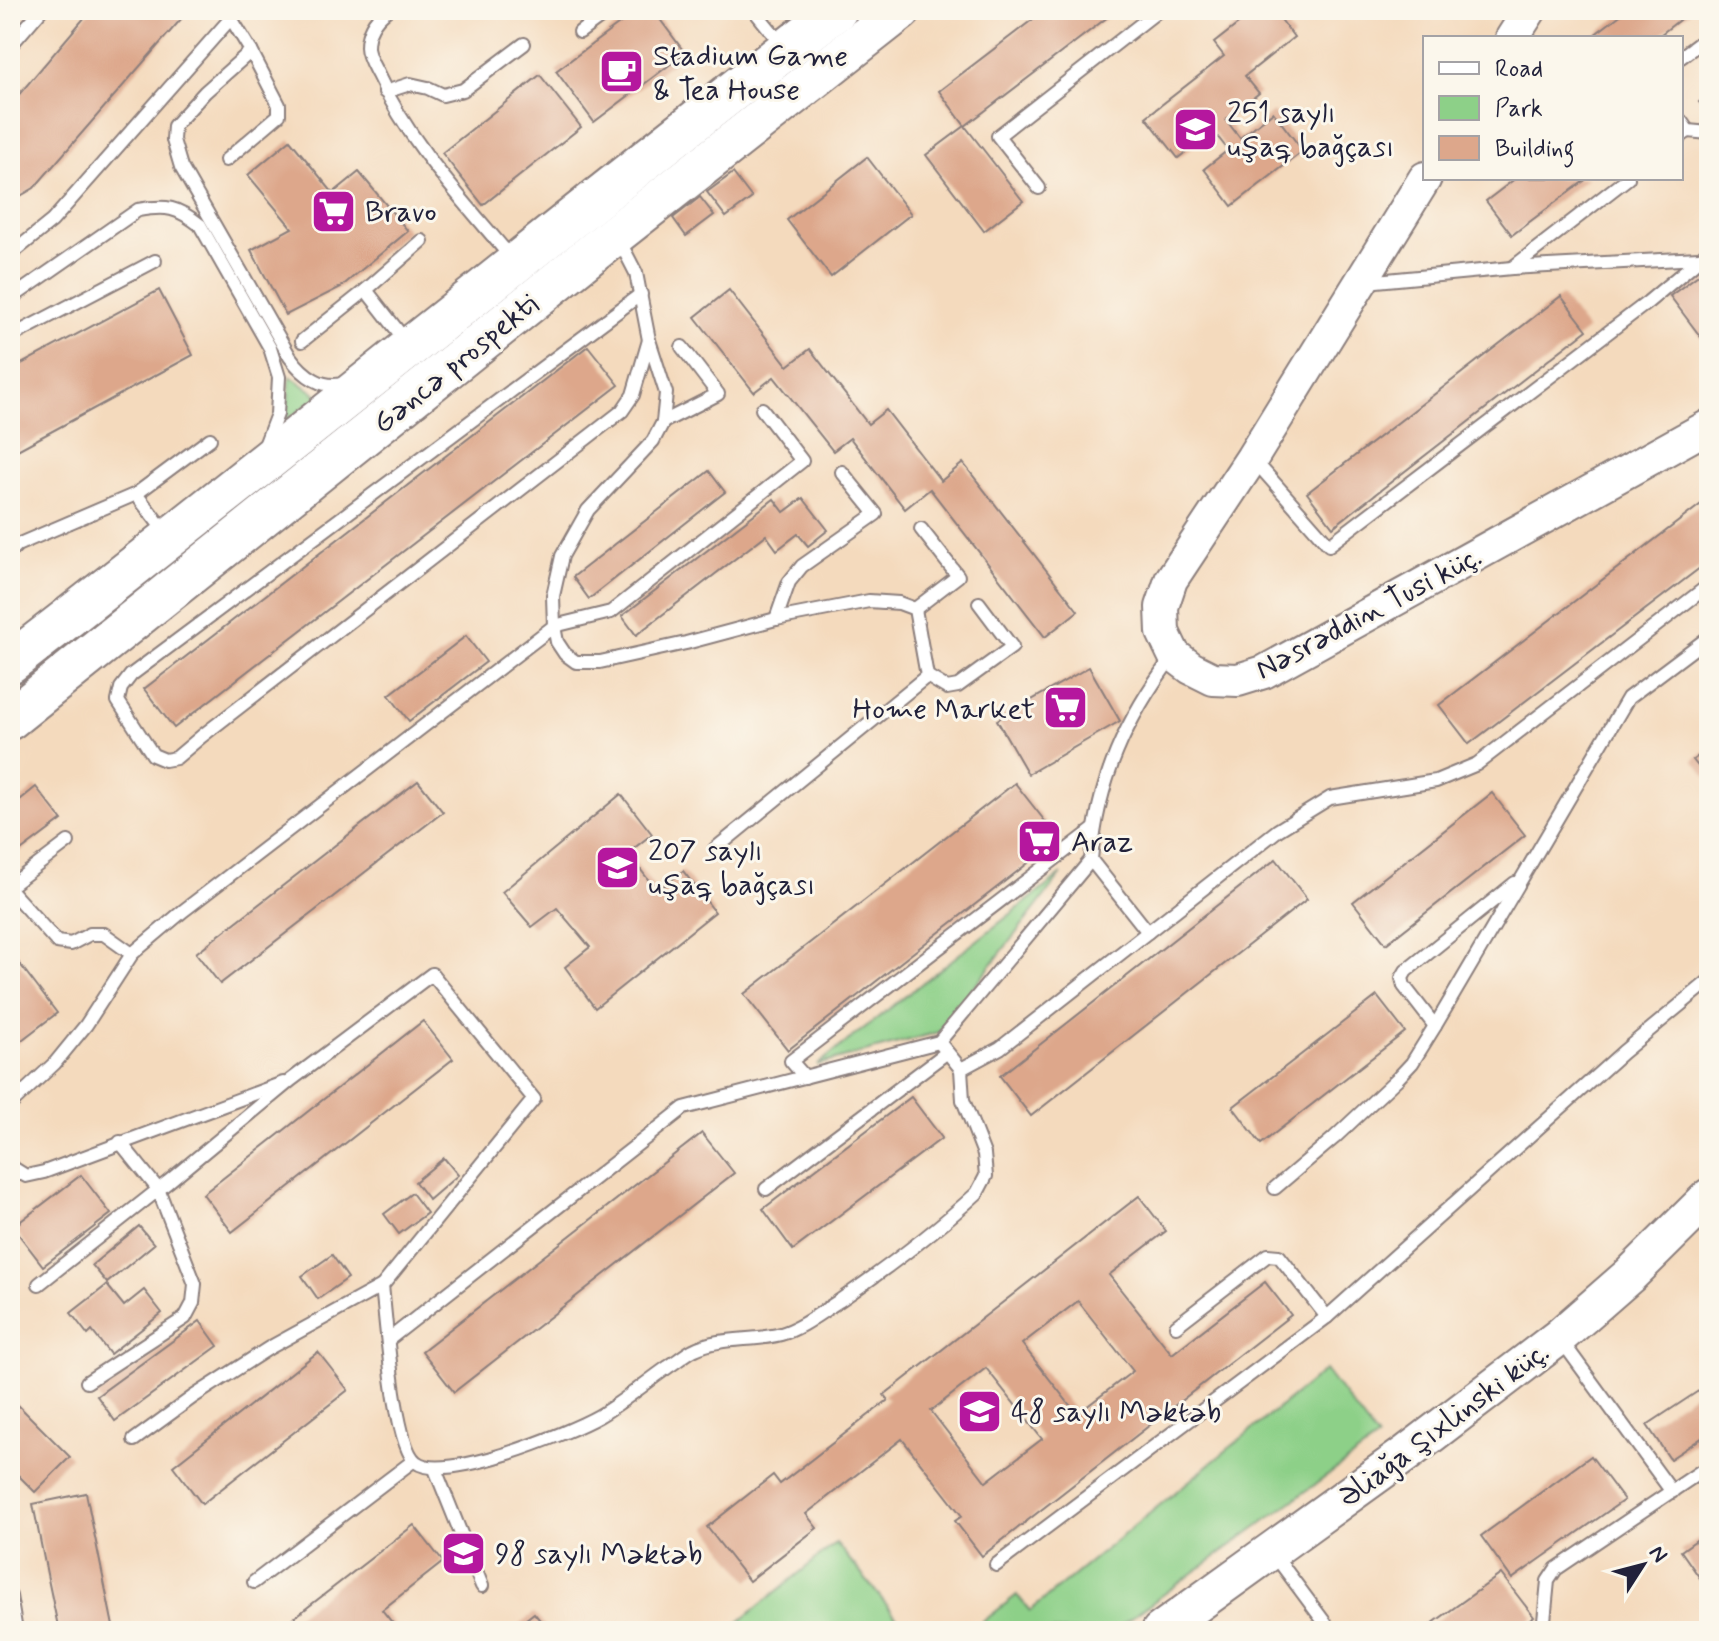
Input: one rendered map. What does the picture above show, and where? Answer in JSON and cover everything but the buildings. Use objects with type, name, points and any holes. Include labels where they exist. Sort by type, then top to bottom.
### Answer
[{"type":"main road","name":"Gəncə prospekti","points":[[10,663],[837,10]]},
{"type":"main road","name":"Gəncə prospekti","points":[[10,719],[901,10]]},
{"type":"main road","name":"Əliağa Şıxlinski küç.","points":[[1160,1631],[1407,1453],[1559,1337],[1630,1275],[1709,1197]]},
{"type":"street","points":[[1513,36],[1530,10]]},
{"type":"street","points":[[1174,655],[1163,632],[1162,607],[1171,580],[1252,458],[1424,180]]},
{"type":"street","name":"Nəsrəddin Tusi küç.","points":[[1174,655],[1213,679],[1238,680],[1264,672],[1709,426]]},
{"type":"lane","points":[[10,46],[41,10]]},
{"type":"lane","points":[[387,10],[373,24],[366,50],[385,92],[422,151],[516,263]]},
{"type":"lane","points":[[580,32],[610,10]]},
{"type":"lane","points":[[754,10],[786,50]]},
{"type":"lane","points":[[1039,188],[998,136],[1159,10]]},
{"type":"lane","points":[[10,255],[52,221],[229,14],[279,105],[279,115],[226,160]]},
{"type":"lane","points":[[1683,56],[1709,36]]},
{"type":"lane","points":[[385,92],[410,84],[443,95],[463,90],[524,44]]},
{"type":"lane","points":[[251,51],[205,92],[174,126],[173,140],[181,167],[298,369],[314,381],[338,386],[375,374]]},
{"type":"lane","points":[[1683,130],[1709,133]]},
{"type":"lane","points":[[1512,268],[1625,180]]},
{"type":"lane","points":[[10,299],[138,210],[159,206],[184,212],[200,225],[219,255],[270,348],[279,377],[277,414],[256,469]]},
{"type":"lane","points":[[616,234],[636,273],[649,340],[666,393],[663,422],[653,441],[588,510],[562,556],[553,596],[557,642],[565,654],[576,662],[600,662],[776,619],[869,601],[899,603],[915,609]]},
{"type":"lane","points":[[302,341],[422,241]]},
{"type":"lane","points":[[1359,283],[1512,268],[1704,255]]},
{"type":"lane","points":[[1252,458],[1329,545],[1648,302],[1704,255]]},
{"type":"lane","points":[[10,337],[155,261]]},
{"type":"lane","points":[[366,290],[410,347]]},
{"type":"lane","points":[[641,294],[131,675],[121,688],[118,701],[153,755],[165,760],[176,758],[622,411],[633,395],[649,340]]},
{"type":"lane","points":[[663,422],[718,394],[682,347]]},
{"type":"lane","points":[[10,1105],[55,1063],[86,1025],[132,954],[194,902],[554,626],[611,612],[802,461],[762,409]]},
{"type":"lane","points":[[10,552],[17,545],[136,494],[210,439]]},
{"type":"lane","points":[[776,619],[789,582],[802,566],[876,514],[842,472]]},
{"type":"lane","points":[[136,494],[170,539]]},
{"type":"lane","points":[[915,609],[958,576],[921,529]]},
{"type":"lane","points":[[961,1069],[1000,1048],[1278,830],[1330,798],[1436,781],[1477,764],[1709,585]]},
{"type":"lane","points":[[915,609],[927,676],[947,688],[958,686],[1012,647],[979,603]]},
{"type":"lane","points":[[1275,1188],[1334,1138],[1412,1063],[1628,698],[1709,637]]},
{"type":"lane","points":[[766,1189],[942,1048],[1091,860],[1094,829],[1114,753],[1153,682],[1174,655]]},
{"type":"lane","points":[[715,849],[927,676]]},
{"type":"lane","points":[[805,1077],[791,1061],[1094,829]]},
{"type":"lane","points":[[68,842],[10,888],[57,942],[71,944],[90,934],[104,934],[132,954]]},
{"type":"lane","points":[[1091,860],[1148,932]]},
{"type":"lane","points":[[1435,1026],[1404,986],[1402,978],[1406,971],[1523,876]]},
{"type":"lane","points":[[39,1284],[291,1080],[432,974],[534,1099],[382,1286],[269,1348],[134,1440]]},
{"type":"lane","points":[[996,1565],[1327,1317],[1623,1052],[1709,981]]},
{"type":"lane","points":[[388,1340],[684,1108],[805,1077],[942,1048]]},
{"type":"lane","points":[[382,1286],[402,1434],[413,1461],[435,1469],[461,1466],[518,1450],[571,1430],[600,1416],[691,1351],[714,1341],[746,1340],[783,1333],[807,1322],[881,1272],[977,1193],[986,1176],[984,1154],[963,1100],[961,1069],[942,1048]]},
{"type":"lane","points":[[10,1166],[26,1176],[44,1172],[291,1080]]},
{"type":"lane","points":[[87,1382],[185,1318],[193,1303],[195,1284],[158,1189],[120,1142]]},
{"type":"lane","points":[[1176,1326],[1268,1255],[1279,1256],[1327,1317]]},
{"type":"lane","points":[[1559,1337],[1672,1492]]},
{"type":"lane","points":[[254,1582],[413,1461]]},
{"type":"lane","points":[[1543,1631],[1548,1581],[1556,1569],[1709,1466]]},
{"type":"lane","points":[[435,1469],[482,1586]]},
{"type":"lane","points":[[1271,1551],[1331,1631]]},
{"type":"lane","points":[[10,1596],[16,1631]]},
{"type":"green space","points":[[290,376],[319,396],[287,420]]},
{"type":"green space","points":[[1062,874],[939,1032],[817,1065]]},
{"type":"green space","points":[[1325,1370],[1378,1439],[1113,1631],[971,1631],[1017,1595],[1030,1611]]},
{"type":"green space","points":[[836,1543],[908,1631],[728,1631]]},
{"type":"place","name":"Stadium Game & Tea House","points":[[622,72]]},
{"type":"place","name":"251 saylı uşaq bağçası","points":[[1196,129]]},
{"type":"place","name":"Bravo","points":[[334,211]]},
{"type":"place","name":"Home Market","points":[[1066,708]]},
{"type":"place","name":"Araz","points":[[1040,841]]},
{"type":"place","name":"207 saylı uşaq bağçası","points":[[617,867]]},
{"type":"place","name":"48 saylı Məktəb","points":[[980,1411]]},
{"type":"place","name":"98 saylı Məktəb","points":[[464,1553]]}]
